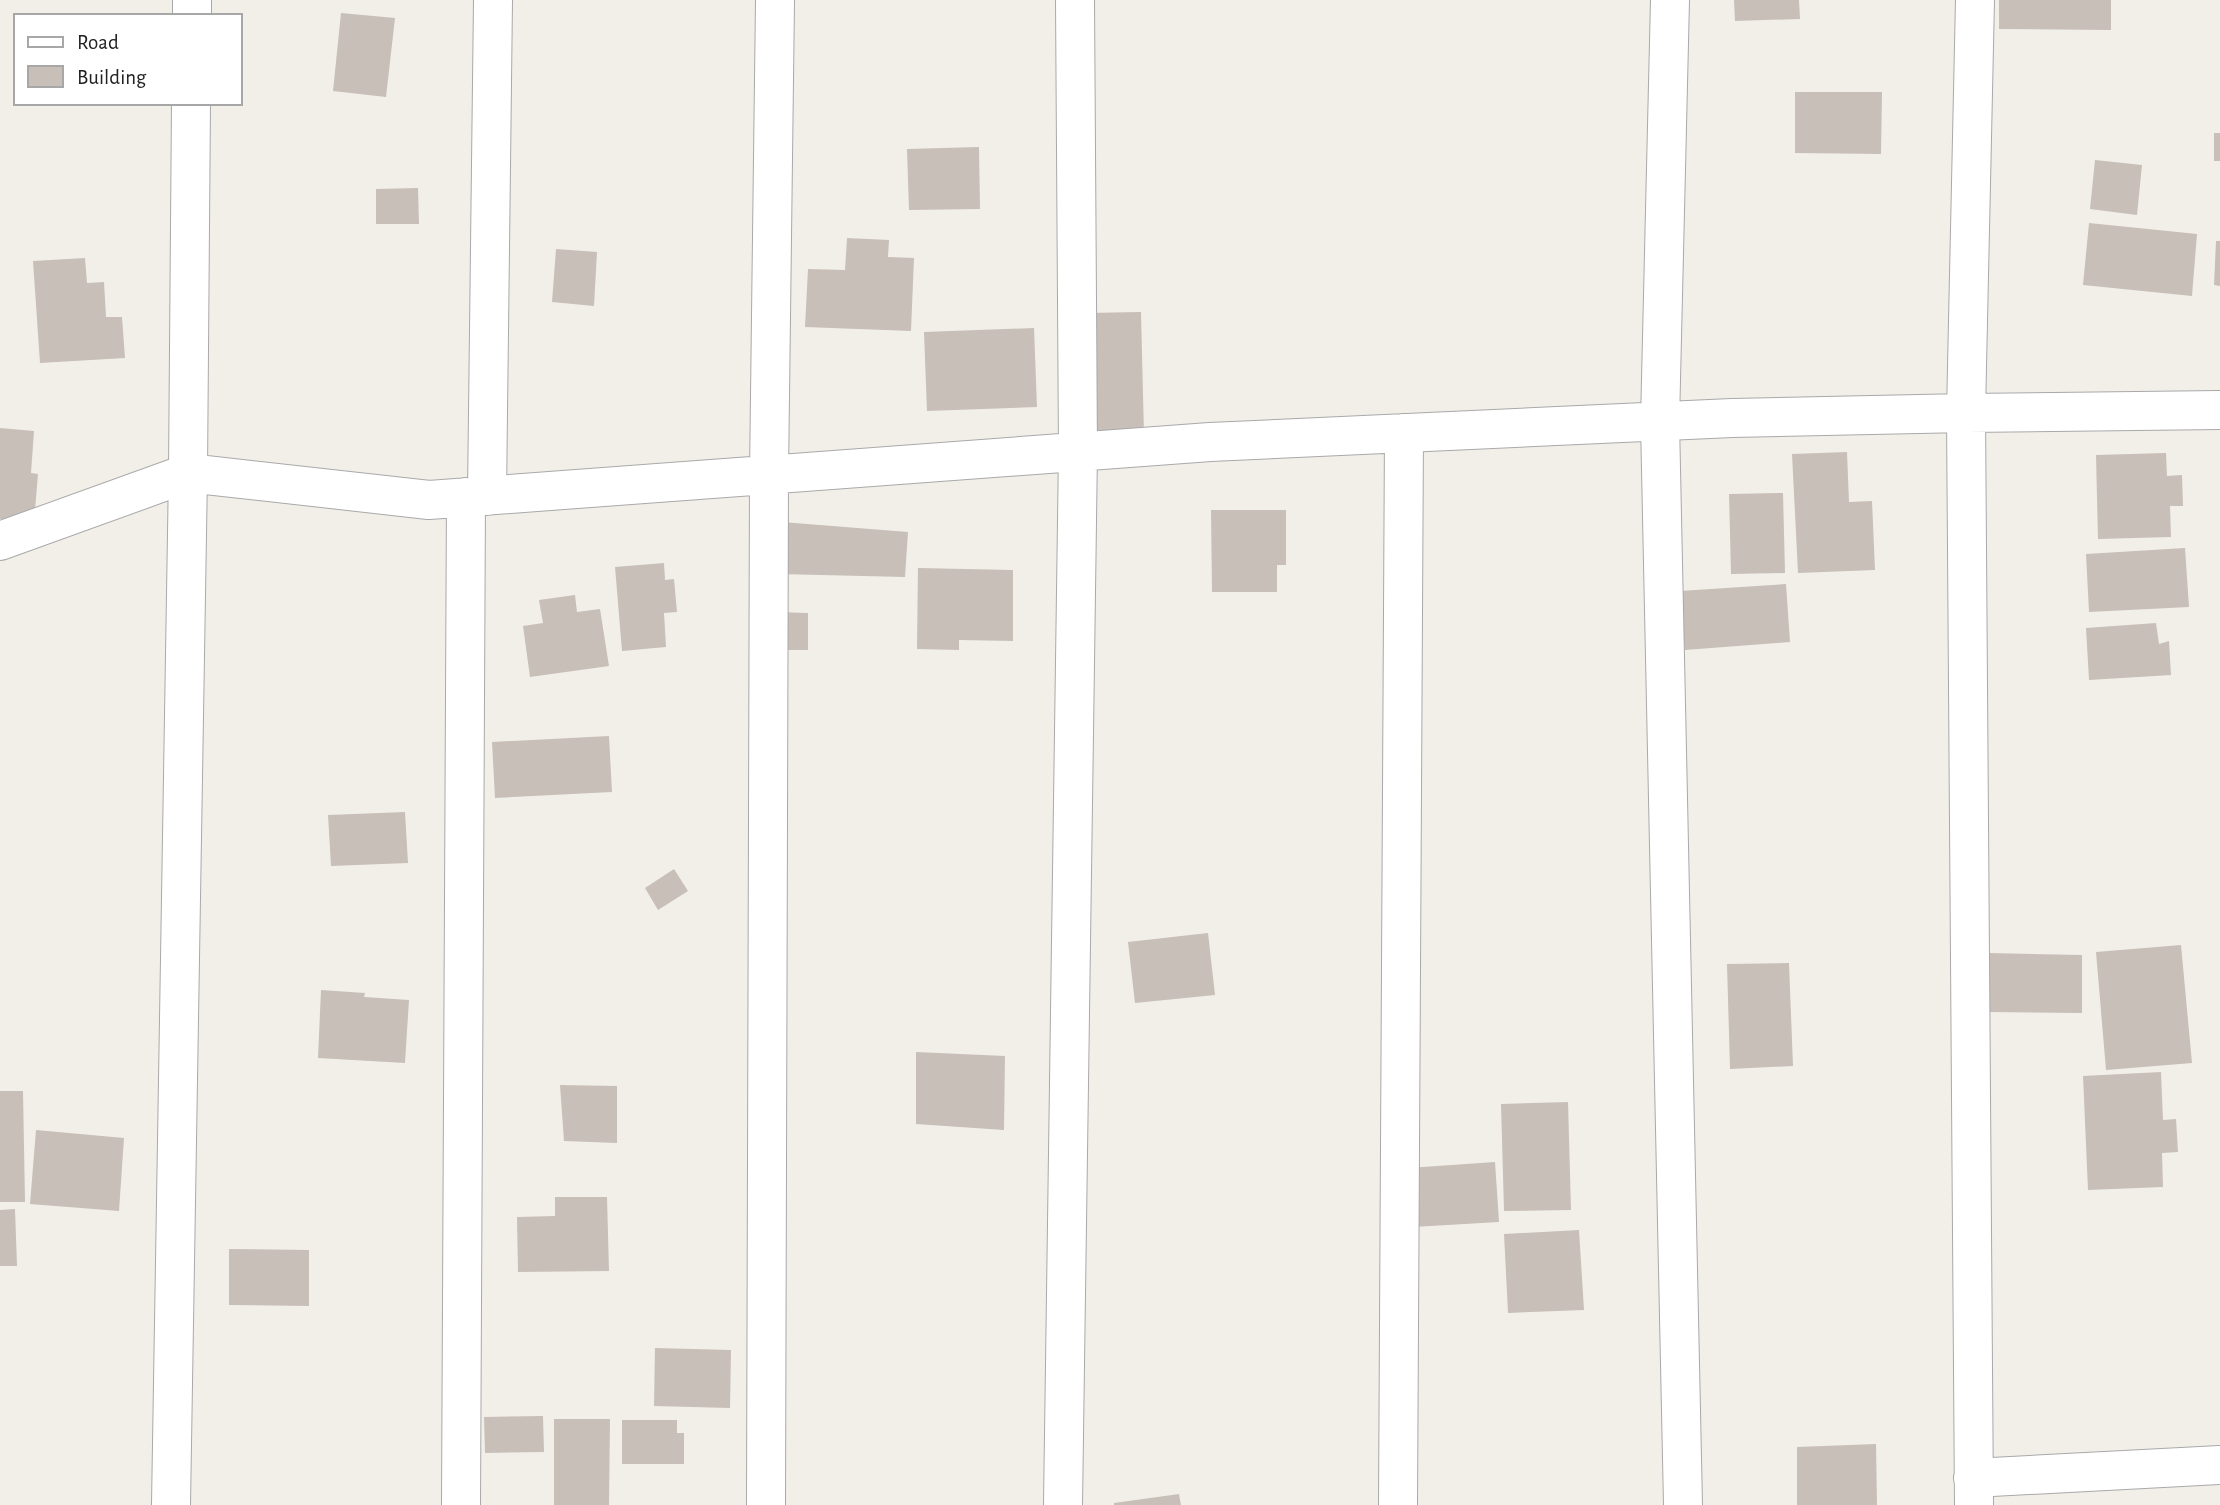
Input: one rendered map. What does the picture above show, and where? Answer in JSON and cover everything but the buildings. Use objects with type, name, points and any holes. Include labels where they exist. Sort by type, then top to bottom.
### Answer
[{"type":"street","points":[[461,1505],[477,497],[493,0]]},
{"type":"street","points":[[766,1505],[769,475],[775,0]]},
{"type":"street","points":[[1063,1505],[1078,452],[1074,0]]},
{"type":"street","points":[[1670,0],[1660,422],[1683,1505]]},
{"type":"street","points":[[1975,0],[1966,413],[1974,1491],[2220,1465]]},
{"type":"street","points":[[171,1505],[188,473],[191,105]]},
{"type":"street","points":[[0,541],[188,473],[429,500],[1210,442],[1660,422],[1966,413],[2220,410]]},
{"type":"street","points":[[1398,1505],[1404,433]]}]
